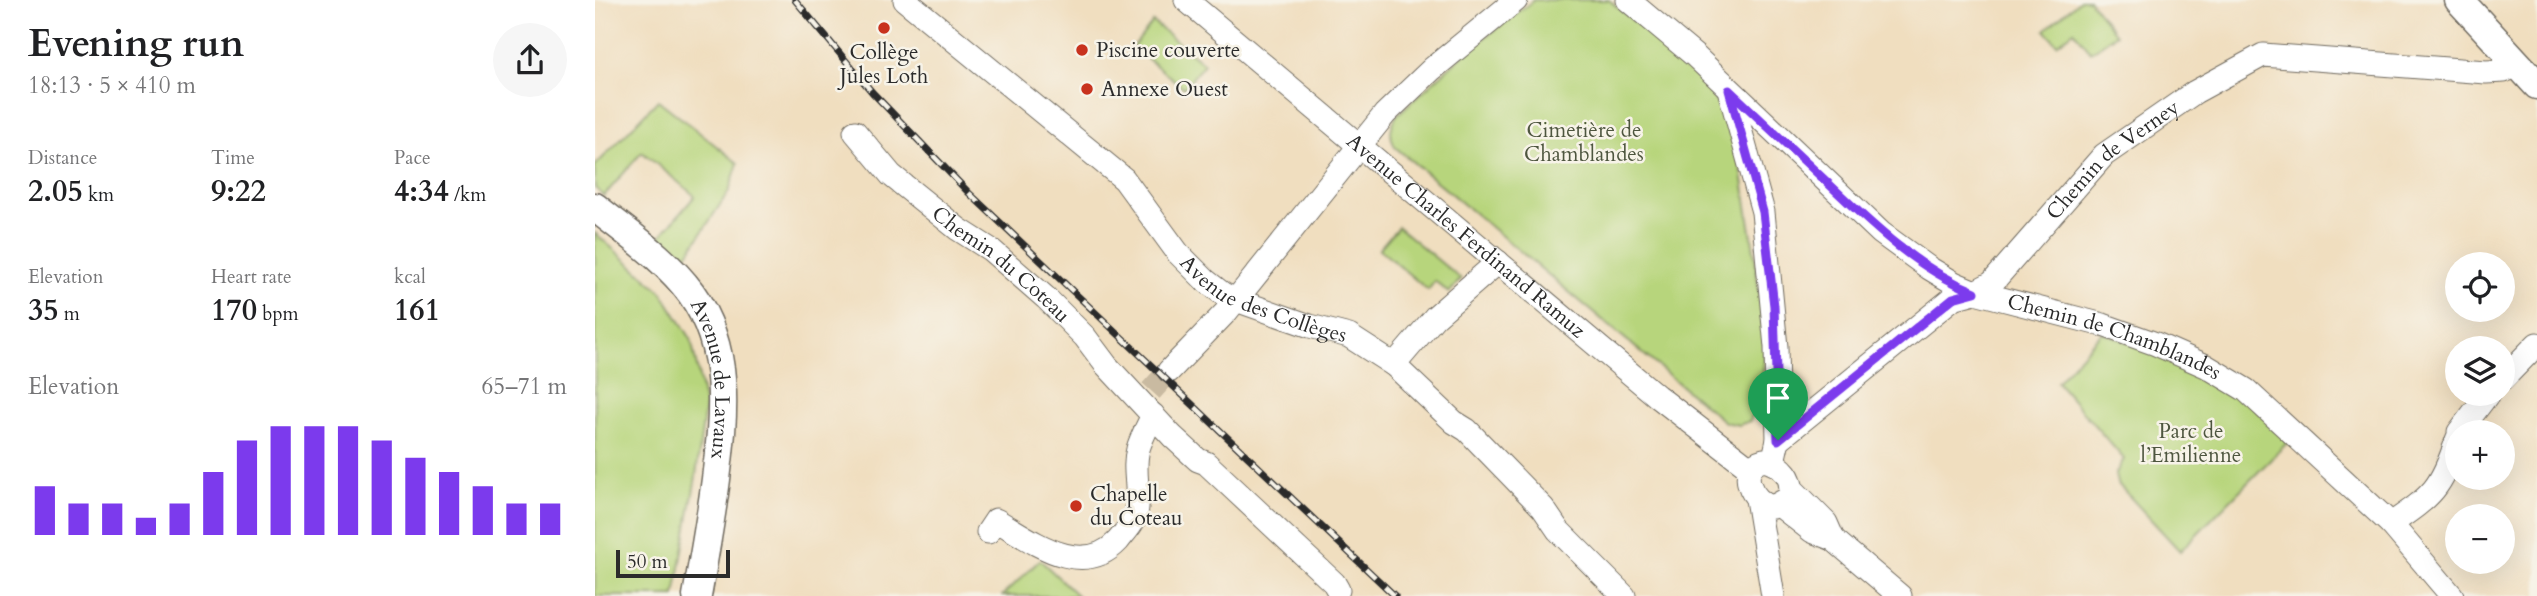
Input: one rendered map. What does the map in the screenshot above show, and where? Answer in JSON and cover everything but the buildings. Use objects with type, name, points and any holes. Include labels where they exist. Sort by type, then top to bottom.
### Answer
[{"type":"main road","points":[[2459,0],[2528,75]]},
{"type":"main road","name":"Avenue de Lavaux","points":[[595,207],[670,270],[690,293],[708,322],[714,341],[724,402],[711,517],[697,596]]},
{"type":"street","name":"Avenue des Collèges","points":[[905,0],[1124,179],[1178,253],[1223,294],[1310,326],[1349,336],[1394,365],[1454,422],[1467,430],[1543,508],[1558,530],[1624,596]]},
{"type":"street","name":"Avenue Charles Ferdinand Ramuz","points":[[1186,0],[1657,396],[1750,468]]},
{"type":"street","points":[[1170,371],[1236,300],[1385,114],[1432,69],[1516,0]]},
{"type":"street","name":"Chemin de Chamblandes","points":[[1628,0],[1695,56],[1881,233],[1929,268],[1975,292],[2103,325],[2206,366],[2246,390],[2391,524],[2452,596]]},
{"type":"street","name":"Chemin de Verney","points":[[1775,451],[1953,298],[1975,292],[1992,283],[2104,155],[2195,92],[2263,55],[2486,72],[2504,71],[2528,75]]},
{"type":"street","points":[[1729,90],[1763,212],[1774,306],[1775,451],[1781,467],[1789,477],[1759,524],[1773,596]]},
{"type":"street","name":"Chemin du Coteau","points":[[855,132],[891,175],[958,229],[991,250],[1046,298],[1085,337],[1106,365],[1149,403],[1172,436],[1198,460],[1206,463],[1334,583],[1338,590]]},
{"type":"street","points":[[1394,365],[1435,317],[1498,262]]},
{"type":"street","points":[[2515,366],[2537,344]]},
{"type":"street","points":[[988,532],[996,520],[1054,553],[1083,557],[1098,555],[1107,550],[1126,531],[1136,516],[1139,488],[1137,450],[1149,403]]},
{"type":"street","points":[[2468,420],[2479,406]]},
{"type":"street","points":[[1775,451],[1750,468],[1748,484],[1826,523],[1833,539]]},
{"type":"street","points":[[2391,524],[2426,500],[2445,475]]},
{"type":"street","points":[[1776,500],[1812,531],[1833,539],[1900,596]]},
{"type":"street","points":[[1765,546],[1776,533],[1792,523],[1802,523]]},
{"type":"green space","name":"Cimetière de Chamblandes","points":[[1534,0],[1609,0],[1703,80],[1724,114],[1741,167],[1765,348],[1761,395],[1750,421],[1739,425],[1725,422],[1395,147],[1391,131],[1397,115],[1466,52]]},
{"type":"green space","points":[[2080,0],[2089,0],[2116,34],[2091,52],[2074,31],[2057,44],[2045,30]]},
{"type":"green space","points":[[1153,22],[1204,64],[1184,88],[1133,47]]},
{"type":"green space","points":[[658,100],[738,163],[729,191],[683,261],[658,239],[695,196],[642,152],[604,196],[595,188],[595,166]]},
{"type":"green space","points":[[1398,227],[1461,279],[1449,293],[1435,281],[1428,290],[1379,249]]},
{"type":"green space","points":[[595,233],[661,291],[691,339],[705,406],[675,596],[595,596]]},
{"type":"green space","name":"Parc de l’Emilienne","points":[[2102,332],[2202,370],[2239,393],[2290,440],[2180,551],[2117,483],[2115,475],[2124,459],[2057,382]]},
{"type":"green space","points":[[1040,560],[1078,596],[1002,596]]},
{"type":"tunnel","points":[[1151,391],[1169,371]]},
{"type":"railway","points":[[795,0],[872,92],[969,193],[1395,596]]},
{"type":"place","name":"Collège Jules Loth","points":[[884,28]]},
{"type":"place","name":"Piscine couverte","points":[[1082,50]]},
{"type":"place","name":"Annexe Ouest","points":[[1087,89]]},
{"type":"place","name":"Chapelle du Coteau","points":[[1076,506]]},
{"type":"route","points":[[1729,90],[1881,233],[1929,268],[1975,292],[1953,298],[1778,440],[1774,306],[1763,212],[1729,90]]}]
